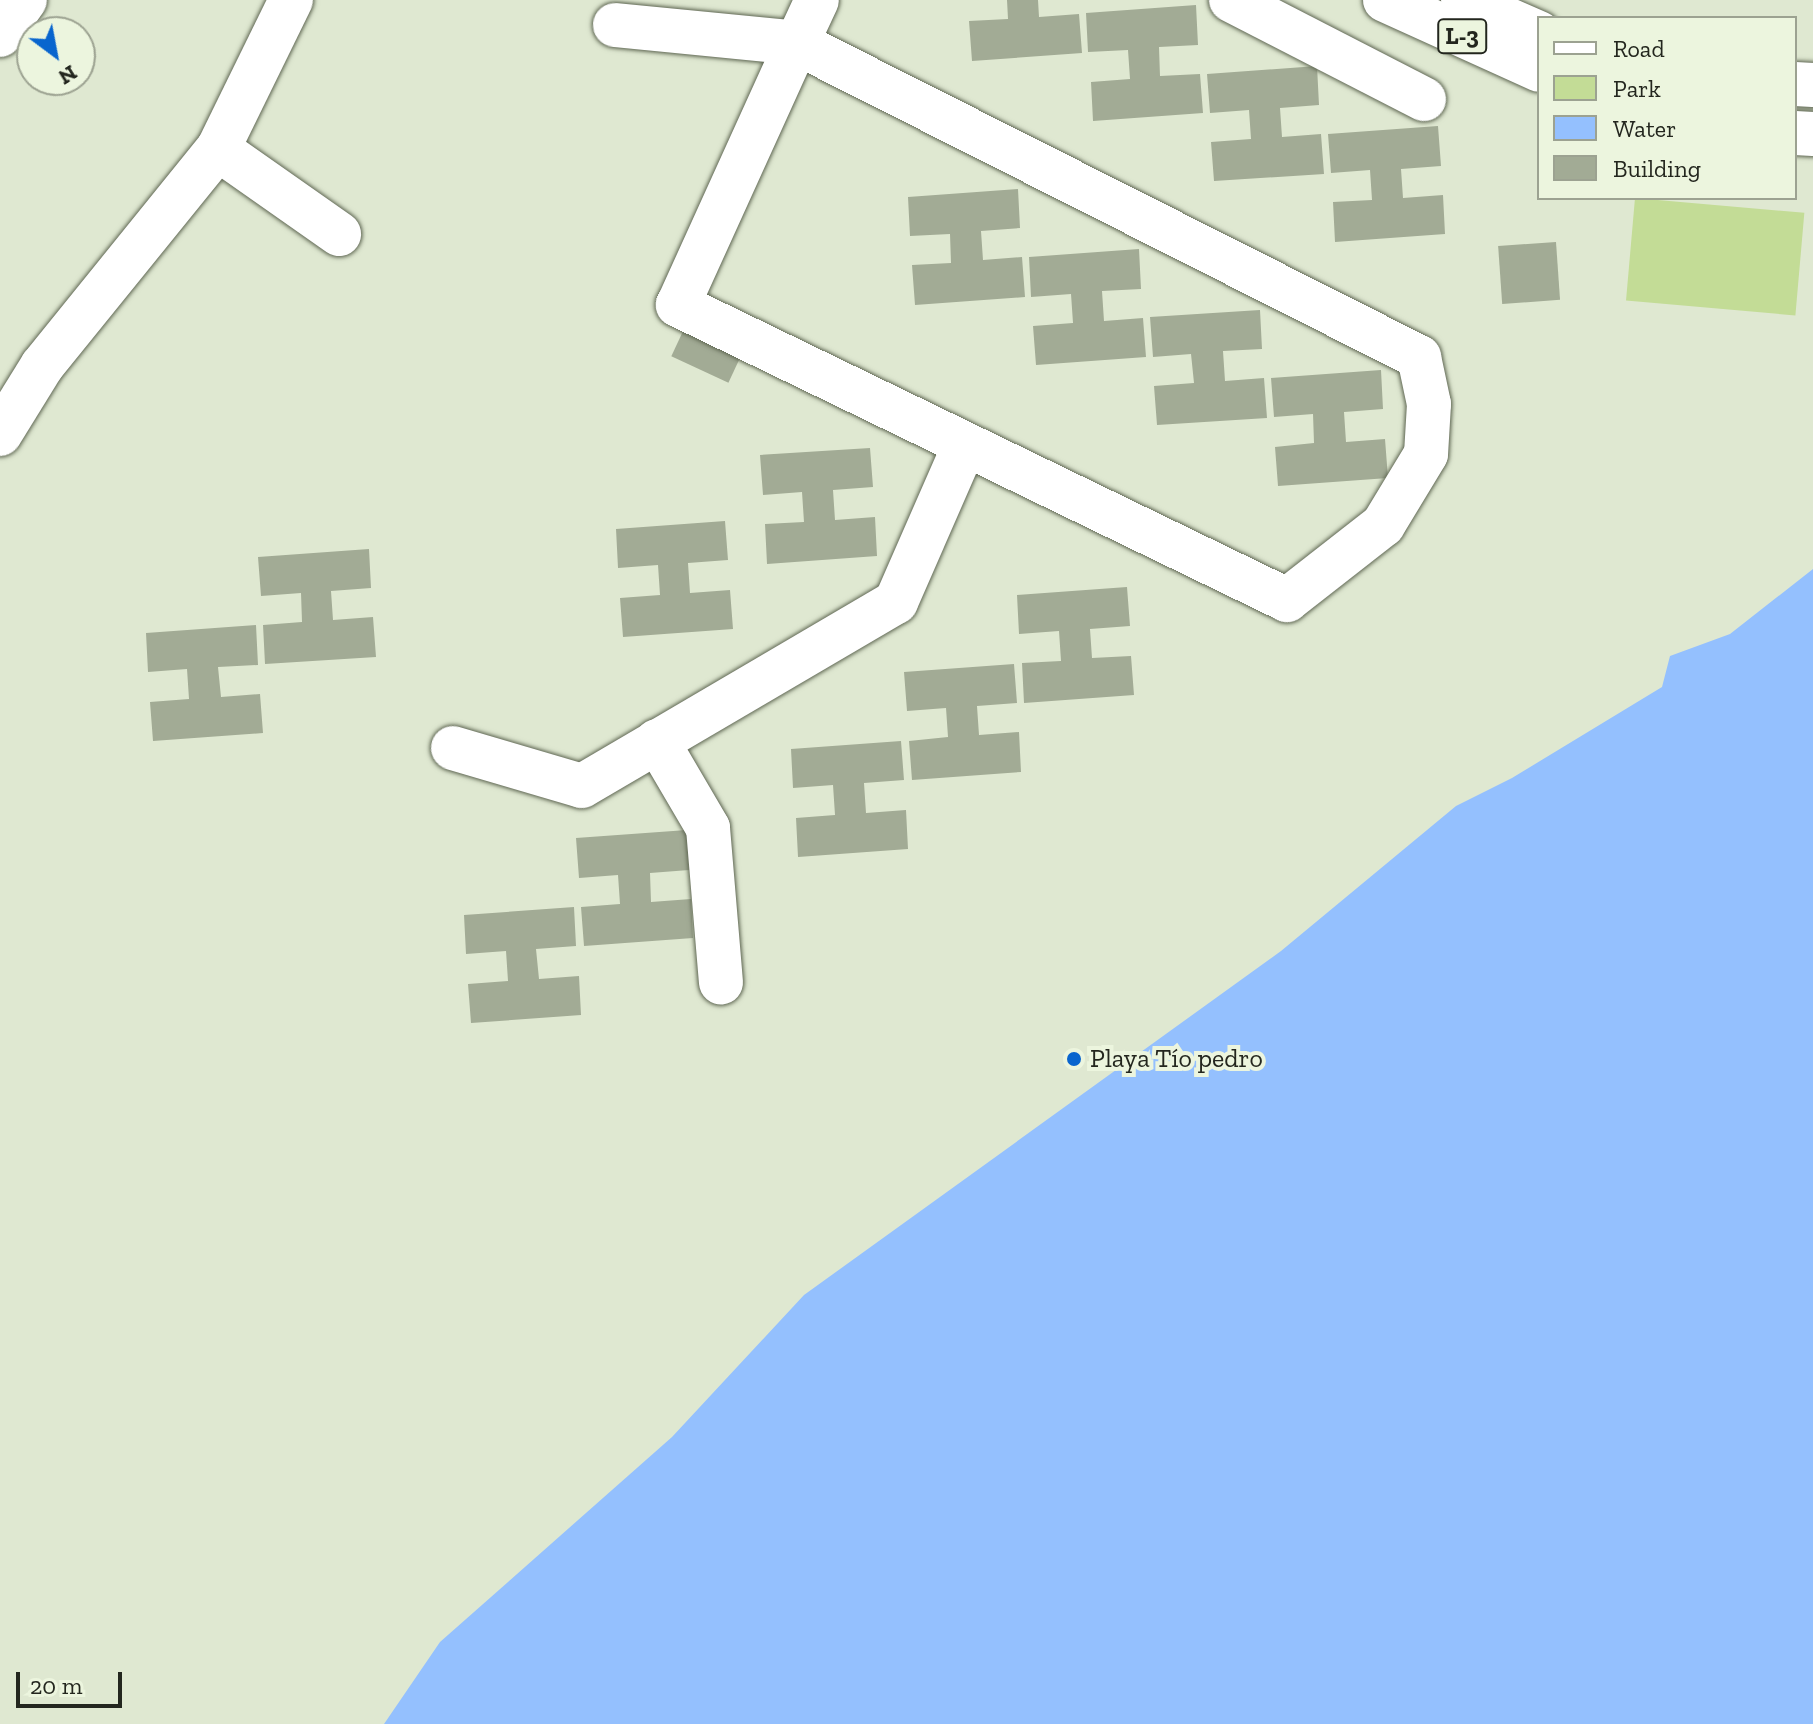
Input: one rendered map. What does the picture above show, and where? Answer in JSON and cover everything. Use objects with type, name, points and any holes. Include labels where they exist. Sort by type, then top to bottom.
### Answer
[{"type":"street","points":[[0,35],[25,0]]},
{"type":"street","points":[[0,434],[42,366],[218,149],[291,0]]},
{"type":"street","points":[[615,25],[797,43],[1419,357],[1429,404],[1426,454],[1383,525],[1287,600],[678,305],[797,43],[817,0]]},
{"type":"street","points":[[1231,0],[1424,99]]},
{"type":"street","name":"L-3","points":[[1385,0],[1537,69]]},
{"type":"street","name":"L-3","points":[[1463,0],[1537,32]]},
{"type":"street","points":[[218,149],[339,234]]},
{"type":"street","points":[[453,748],[582,786],[896,602],[965,444]]},
{"type":"street","points":[[657,741],[708,828],[721,982]]},
{"type":"green space","points":[[1635,200],[1804,213],[1795,315],[1626,301]]},
{"type":"water","points":[[1813,569],[1813,1724],[384,1724],[440,1642],[672,1437],[804,1295],[1281,951],[1456,806],[1512,778],[1662,687],[1670,656],[1730,634]]},
{"type":"building","points":[[1007,0],[1038,0],[1039,17],[1079,14],[1082,53],[972,61],[969,21],[1008,19]]},
{"type":"building","points":[[1196,5],[1198,45],[1159,47],[1160,76],[1200,74],[1203,113],[1093,121],[1091,82],[1130,79],[1128,50],[1088,52],[1086,13]]},
{"type":"building","points":[[1317,66],[1319,105],[1280,108],[1282,137],[1321,134],[1324,174],[1214,181],[1211,142],[1251,139],[1249,110],[1210,113],[1207,74]]},
{"type":"building","points":[[1438,126],[1441,166],[1401,169],[1403,198],[1443,195],[1445,234],[1335,242],[1333,202],[1372,200],[1370,170],[1331,173],[1328,134]]},
{"type":"building","points":[[1018,189],[1020,228],[981,231],[983,260],[1022,257],[1025,297],[915,305],[912,265],[951,263],[950,234],[910,236],[908,197]]},
{"type":"building","points":[[1556,242],[1560,300],[1502,304],[1498,246]]},
{"type":"building","points":[[1139,249],[1141,289],[1102,291],[1104,321],[1143,318],[1146,357],[1036,365],[1033,326],[1073,323],[1071,294],[1031,297],[1029,257]]},
{"type":"building","points":[[1260,310],[1262,349],[1223,351],[1225,381],[1264,378],[1267,418],[1157,425],[1154,386],[1194,383],[1191,354],[1153,357],[1150,317]]},
{"type":"building","points":[[684,329],[741,356],[728,383],[671,356]]},
{"type":"building","points":[[1381,370],[1383,409],[1344,412],[1346,442],[1385,439],[1388,478],[1278,486],[1275,447],[1314,443],[1313,414],[1274,417],[1271,378]]},
{"type":"building","points":[[870,448],[873,487],[833,490],[835,520],[875,517],[877,556],[767,564],[765,524],[804,522],[802,492],[763,495],[760,455]]},
{"type":"building","points":[[725,521],[728,560],[688,563],[690,593],[730,590],[733,629],[623,637],[620,598],[660,595],[658,565],[618,568],[616,529]]},
{"type":"building","points":[[369,549],[371,588],[331,591],[333,620],[373,617],[376,657],[265,664],[263,625],[302,622],[301,593],[261,596],[258,557]]},
{"type":"building","points":[[1127,587],[1130,626],[1090,629],[1092,658],[1131,656],[1134,695],[1024,703],[1022,663],[1061,661],[1059,631],[1019,634],[1017,595]]},
{"type":"building","points":[[256,625],[258,665],[218,667],[221,697],[260,694],[263,733],[153,741],[150,702],[189,699],[187,669],[148,672],[146,633]]},
{"type":"building","points":[[1014,664],[1017,703],[977,706],[979,735],[1019,732],[1021,772],[912,780],[909,741],[948,737],[946,708],[907,711],[904,672]]},
{"type":"building","points":[[901,741],[904,780],[864,783],[866,813],[906,810],[908,849],[798,857],[796,818],[835,815],[833,785],[793,788],[791,749]]},
{"type":"building","points":[[687,830],[689,870],[650,873],[651,902],[691,899],[693,938],[584,946],[581,907],[620,904],[618,875],[579,878],[576,838]]},
{"type":"building","points":[[574,907],[576,946],[536,949],[539,979],[579,976],[581,1015],[471,1023],[468,984],[508,981],[506,951],[466,954],[464,915]]},
{"type":"place","name":"Playa Tío pedro","points":[[1074,1059]]}]
